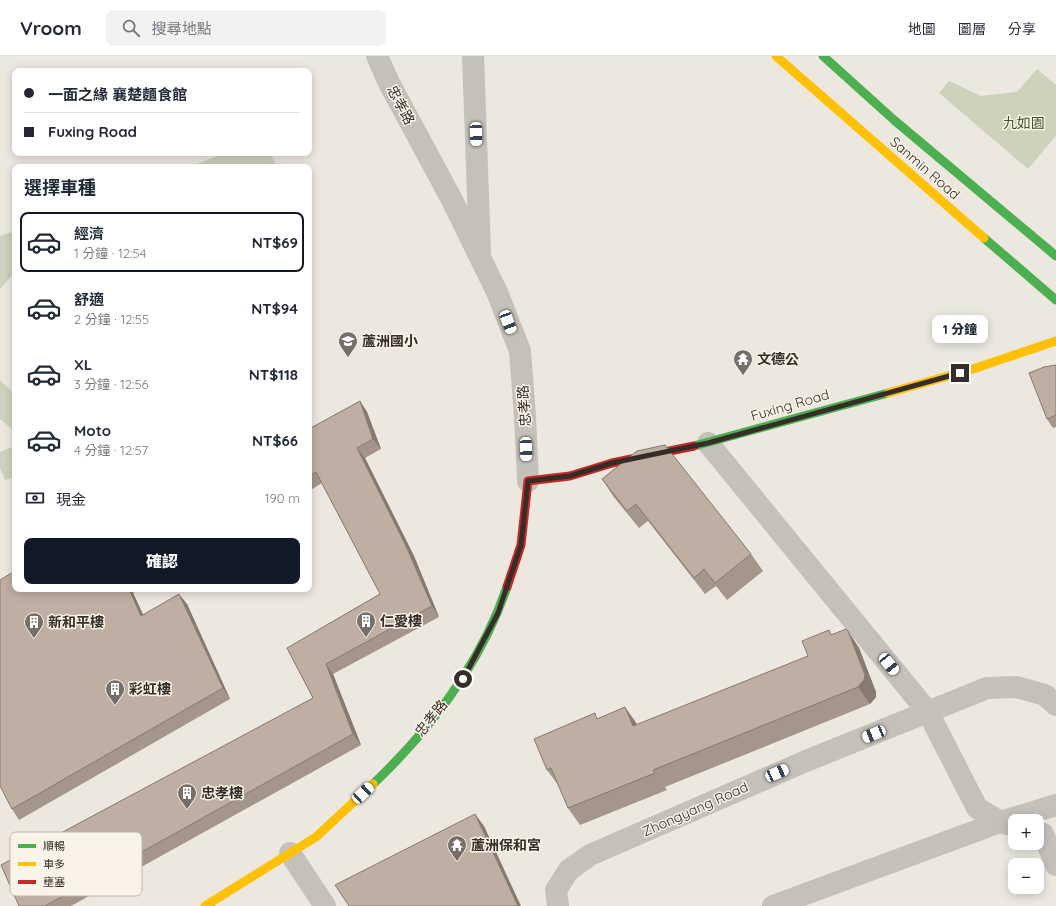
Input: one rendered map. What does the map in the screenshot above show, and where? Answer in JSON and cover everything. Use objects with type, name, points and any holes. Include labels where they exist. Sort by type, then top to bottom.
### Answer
[{"type":"street","name":"忠孝路","points":[[204,906],[316,837],[398,760],[463,679],[498,613],[521,545],[528,481],[520,351],[497,292],[452,198],[389,83],[377,56]]},
{"type":"street","name":"忠孝路","points":[[473,56],[481,261]]},
{"type":"street","name":"Sanmin Road","points":[[776,56],[1056,300]]},
{"type":"street","name":"Sanmin Road","points":[[823,56],[894,120],[1056,256]]},
{"type":"street","name":"Fuxing Road","points":[[528,481],[570,476],[612,463],[708,443],[973,369],[1056,342]]},
{"type":"street","points":[[708,443],[928,712],[977,808],[1008,824]]},
{"type":"street","name":"Zhongyang Road","points":[[558,906],[556,890],[569,870],[590,855],[806,761],[988,688],[1017,686],[1045,695],[1056,705]]},
{"type":"street","points":[[1032,814],[1056,804]]},
{"type":"street","points":[[773,906],[1008,824]]},
{"type":"street","points":[[1044,836],[1056,865]]},
{"type":"street","points":[[290,853],[326,906]]},
{"type":"green space","name":"九如園","points":[[1037,69],[1056,85],[1056,136],[1028,169],[939,93],[949,81],[981,96],[1017,92]]},
{"type":"green space","points":[[218,156],[272,156],[276,164],[196,164]]},
{"type":"green space","points":[[12,232],[12,275],[0,289],[0,236]]},
{"type":"green space","points":[[0,380],[12,392],[12,429],[0,419]]},
{"type":"green space","points":[[12,447],[12,478],[5,480],[0,468],[0,452]]},
{"type":"building","points":[[1056,365],[1056,415],[1047,419],[1029,373],[1044,367]]},
{"type":"building","points":[[360,401],[373,439],[357,448],[406,546],[432,606],[326,664],[353,734],[142,852],[142,832],[63,832],[313,698],[287,648],[380,594],[316,472],[312,474],[312,427]]},
{"type":"building","points":[[665,445],[751,554],[715,583],[704,569],[694,578],[636,504],[627,511],[602,479],[637,451]]},
{"type":"building","name":"彩虹樓","points":[[12,573],[12,592],[130,592],[141,616],[179,594],[223,688],[12,809],[0,786],[0,580]]},
{"type":"building","points":[[846,629],[865,675],[864,680],[858,687],[653,770],[655,773],[568,808],[551,768],[547,770],[534,739],[595,713],[597,719],[625,707],[633,726],[808,656],[802,641],[829,630],[831,635]]},
{"type":"building","name":"蘆洲保和宮","points":[[475,814],[518,906],[349,906],[335,885]]},
{"type":"building","points":[[10,860],[10,886],[1,865]]},
{"type":"building","points":[[15,896],[63,896],[45,906],[19,906]]},
{"type":"traffic: fast","points":[[823,56],[894,120],[1056,256]]},
{"type":"traffic: fast","points":[[984,238],[1056,300]]},
{"type":"traffic: fast","points":[[694,446],[888,393]]},
{"type":"traffic: fast","points":[[373,784],[414,741],[452,694],[483,642],[507,587]]},
{"type":"traffic: slow","points":[[776,56],[984,238]]},
{"type":"traffic: slow","points":[[888,393],[973,369],[1056,341]]},
{"type":"traffic: slow","points":[[205,906],[316,837],[373,784]]},
{"type":"traffic: jam","points":[[507,587],[521,545],[528,481],[570,476],[612,463],[694,446]]},
{"type":"place","name":"蘆洲國小","points":[[348,358]]},
{"type":"place","name":"文德公","points":[[743,376]]},
{"type":"place","name":"仁愛樓","points":[[366,638]]},
{"type":"place","name":"新和平樓","points":[[34,639]]},
{"type":"place","name":"彩虹樓","points":[[115,706]]},
{"type":"place","name":"忠孝樓","points":[[187,810]]},
{"type":"place","name":"蘆洲保和宮","points":[[457,862]]},
{"type":"route","points":[[463,679],[498,613],[521,545],[528,481],[570,476],[612,463],[708,443],[876,395],[960,373]]}]
